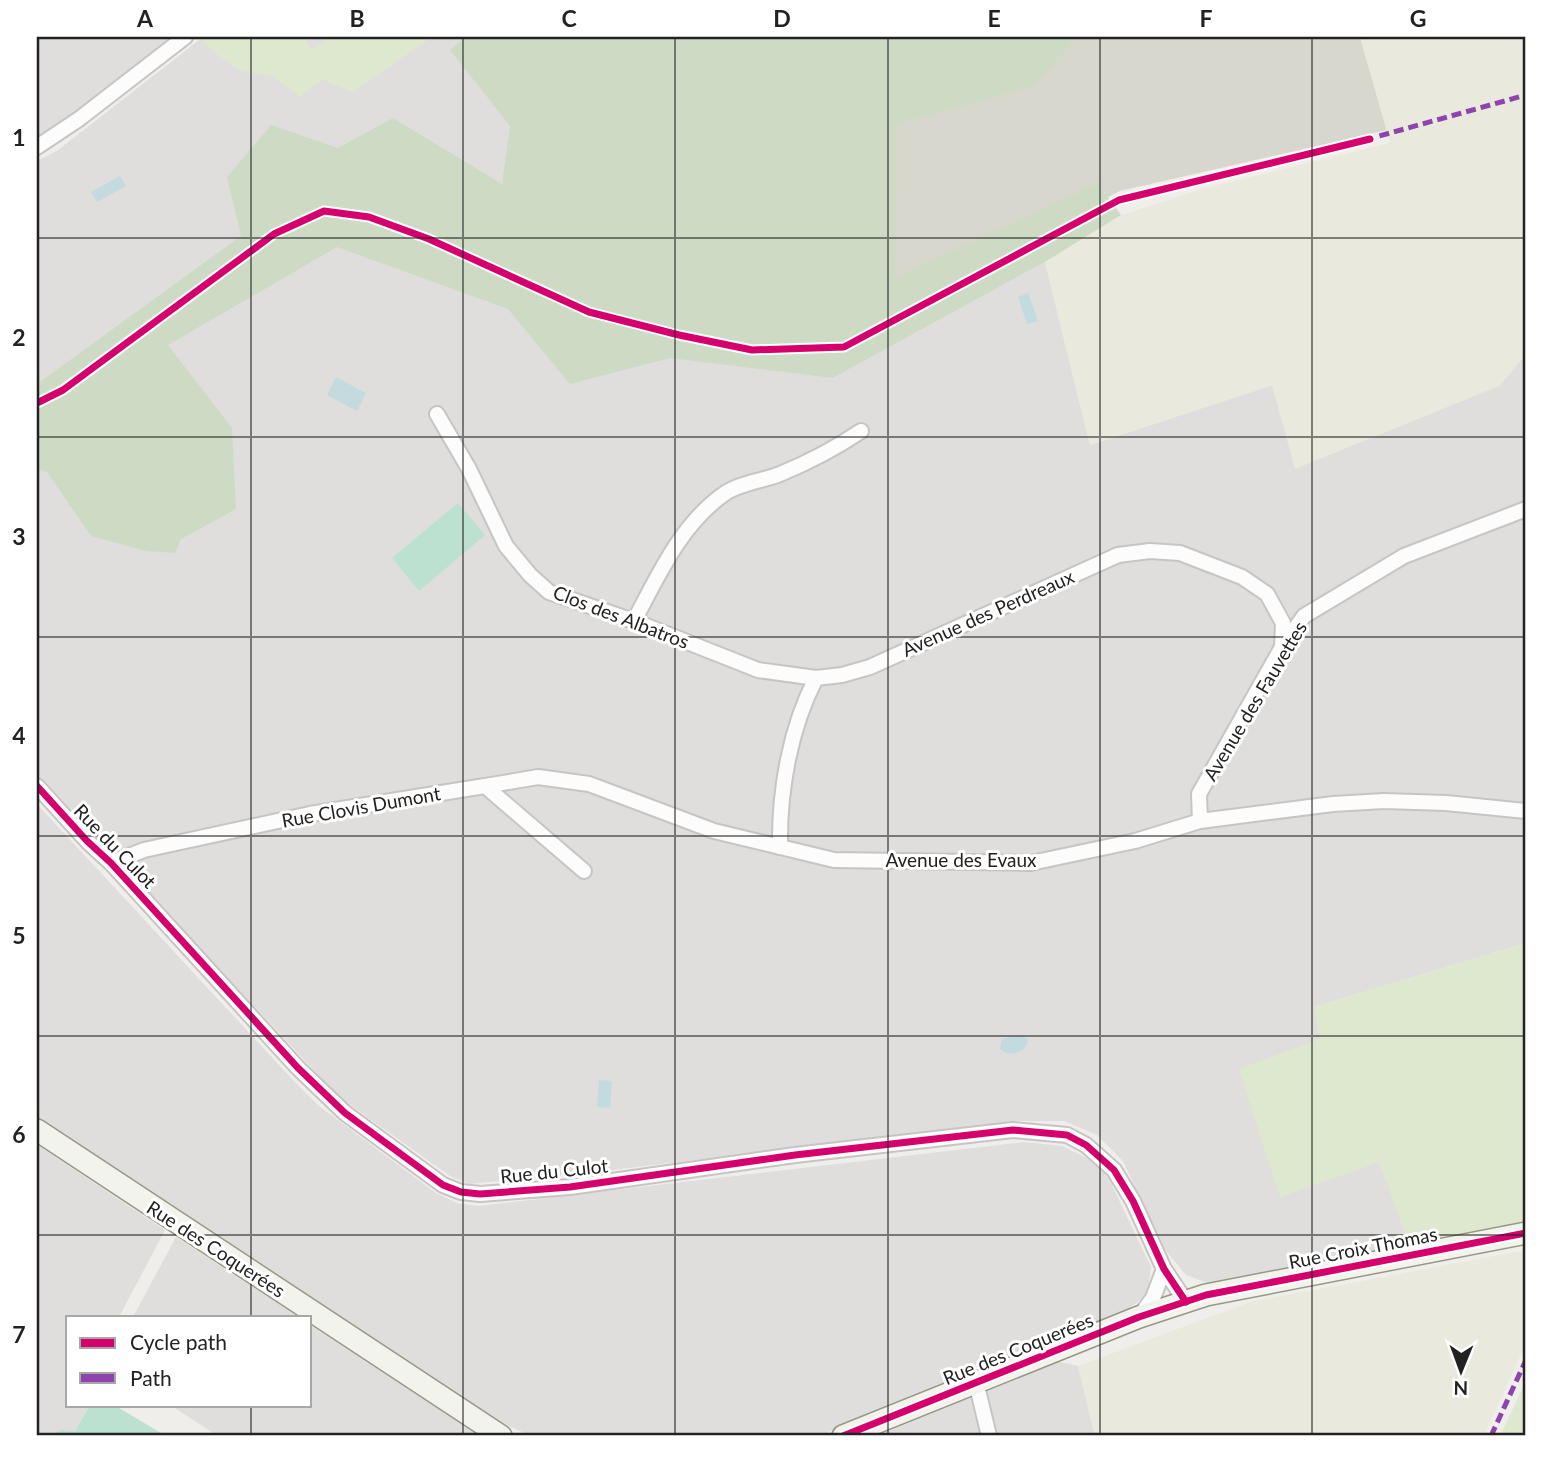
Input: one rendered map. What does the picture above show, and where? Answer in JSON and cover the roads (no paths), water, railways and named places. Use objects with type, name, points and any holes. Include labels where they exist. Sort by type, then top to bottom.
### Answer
[{"type":"street","points":[[37,147],[79,119],[185,37]]},
{"type":"street","name":"Clos des Albatros","points":[[437,414],[469,469],[506,546],[530,575],[549,592],[635,621],[758,670],[816,678]]},
{"type":"street","points":[[635,621],[667,558],[706,509],[726,492],[779,475],[832,450],[862,431]]},
{"type":"street","name":"Avenue des Fauvettes","points":[[1200,821],[1199,794],[1282,648],[1304,616],[1404,556],[1526,509]]},
{"type":"street","name":"Avenue des Perdreaux","points":[[816,678],[842,675],[870,667],[1118,555],[1150,551],[1180,553],[1242,578],[1267,594],[1283,622],[1282,648]]},
{"type":"street","points":[[779,846],[779,812],[786,773],[804,701],[816,678]]},
{"type":"street","name":"Avenue des Evaux","points":[[485,786],[538,777],[589,784],[715,831],[834,860],[1031,863],[1135,841],[1200,821],[1333,804],[1384,801],[1446,803],[1526,811]]},
{"type":"street","name":"Rue du Culot","points":[[37,786],[307,1077],[345,1113],[443,1185],[461,1192],[480,1194],[570,1187],[807,1154],[1013,1130],[1067,1135],[1086,1145],[1114,1170],[1164,1269],[1177,1305]]},
{"type":"street","points":[[485,786],[584,871]]},
{"type":"street","name":"Rue Clovis Dumont","points":[[111,863],[144,850],[310,814],[485,786]]},
{"type":"street","name":"Rue des Coquerées","points":[[37,1130],[501,1436]]},
{"type":"street","name":"Rue Croix Thomas","points":[[1206,1295],[1526,1233]]},
{"type":"street","points":[[1139,1317],[1153,1298],[1164,1269],[1184,1284],[1206,1295]]},
{"type":"street","name":"Rue des Coquerées","points":[[843,1436],[1139,1317],[1206,1295]]},
{"type":"street","points":[[976,1382],[989,1436]]},
{"type":"water","points":[[120,176],[126,186],[97,202],[91,192]]},
{"type":"water","points":[[1028,293],[1038,321],[1027,324],[1018,297]]},
{"type":"water","points":[[336,377],[366,393],[357,411],[327,395]]},
{"type":"water","points":[[1020,1035],[1028,1039],[1021,1051],[1008,1053],[1000,1049],[1002,1039]]},
{"type":"water","points":[[599,1080],[612,1081],[610,1108],[597,1107]]}]
